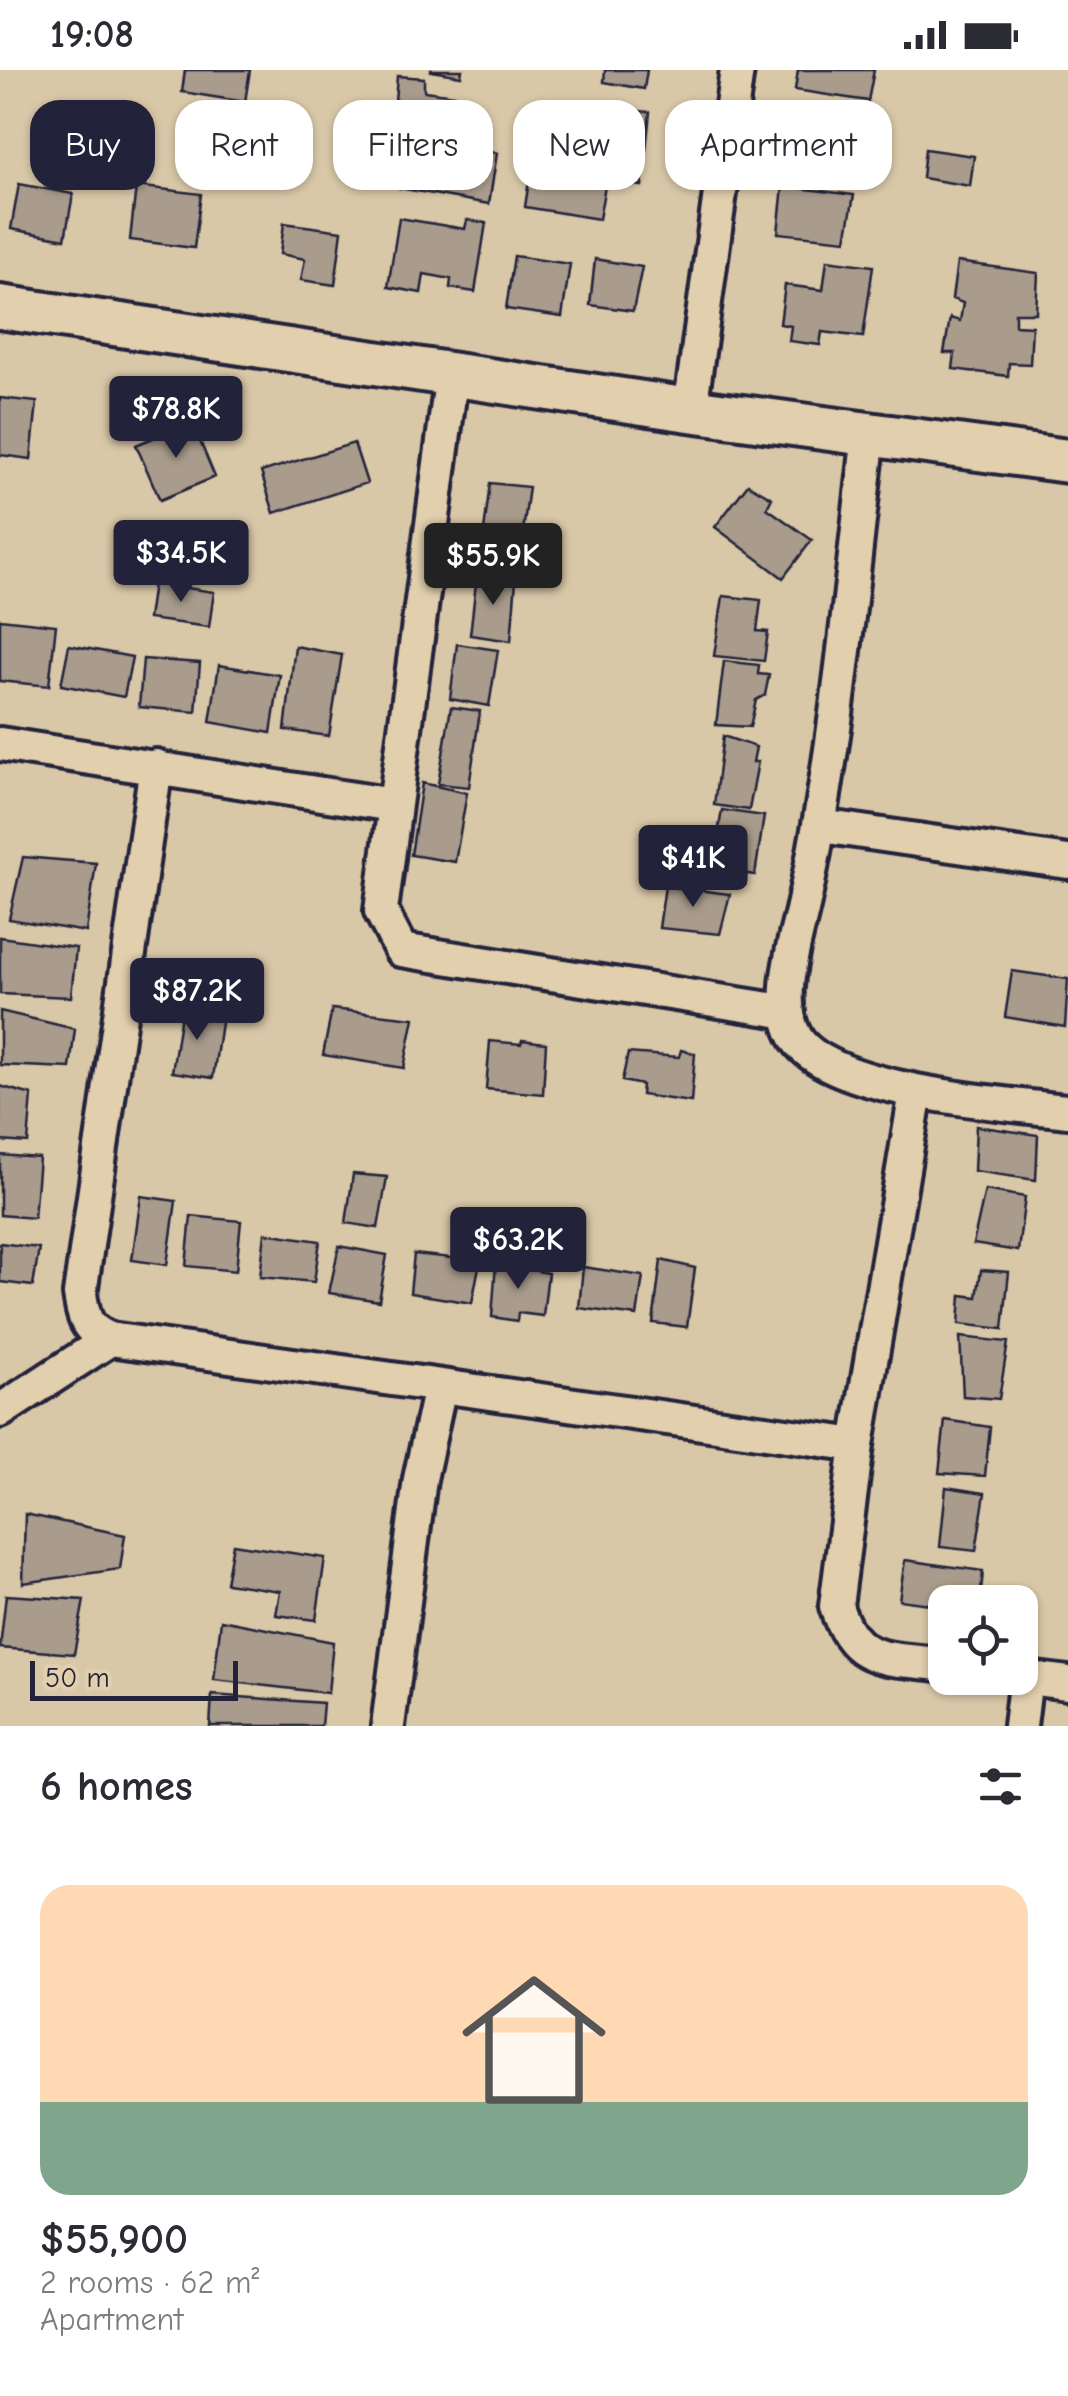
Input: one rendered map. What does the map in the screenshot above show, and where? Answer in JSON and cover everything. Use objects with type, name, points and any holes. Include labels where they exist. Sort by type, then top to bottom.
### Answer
[{"type":"street","points":[[690,410],[737,70]]},
{"type":"street","points":[[0,307],[690,410],[1068,461]]},
{"type":"street","points":[[452,374],[392,804],[381,910],[401,950],[788,1012]]},
{"type":"street","points":[[870,435],[820,826],[791,964],[788,1012],[796,1037],[810,1052],[840,1069],[916,1092],[1068,1111]]},
{"type":"street","points":[[0,744],[392,804]]},
{"type":"street","points":[[156,766],[80,1294],[84,1318],[92,1332],[110,1340],[857,1445]]},
{"type":"street","points":[[820,826],[1068,862]]},
{"type":"street","points":[[916,1092],[857,1445],[836,1606],[853,1646],[864,1652],[928,1662]]},
{"type":"street","points":[[0,1412],[110,1340]]},
{"type":"street","points":[[388,1726],[420,1479],[440,1387]]},
{"type":"street","points":[[1038,1679],[1068,1683]]},
{"type":"street","points":[[1020,1726],[1022,1695]]},
{"type":"building","points":[[185,70],[250,70],[245,100],[182,92]]},
{"type":"building","points":[[431,70],[462,70],[461,76],[431,71]]},
{"type":"building","points":[[605,70],[647,70],[644,89],[604,82]]},
{"type":"building","points":[[798,70],[874,70],[868,100],[795,90]]},
{"type":"building","points":[[397,76],[424,78],[424,91],[455,95],[455,100],[395,100]]},
{"type":"building","points":[[645,112],[650,112],[645,158]]},
{"type":"building","points":[[925,149],[974,156],[970,186],[922,178]]},
{"type":"building","points":[[19,184],[30,186],[30,190],[73,194],[65,239],[11,229]]},
{"type":"building","points":[[136,190],[201,194],[194,248],[130,240]]},
{"type":"building","points":[[410,190],[491,190],[489,204]]},
{"type":"building","points":[[528,190],[604,190],[599,219],[525,207]]},
{"type":"building","points":[[783,190],[854,195],[846,240],[778,233]]},
{"type":"building","points":[[399,218],[465,229],[467,220],[486,223],[475,292],[450,288],[451,279],[424,274],[421,293],[388,287]]},
{"type":"building","points":[[284,223],[342,231],[335,285],[301,280],[305,259],[280,254]]},
{"type":"building","points":[[514,256],[570,264],[562,317],[506,309]]},
{"type":"building","points":[[595,259],[642,267],[633,311],[590,305]]},
{"type":"building","points":[[827,260],[873,266],[863,337],[822,332],[820,345],[789,341],[791,326],[780,324],[785,285],[823,290]]},
{"type":"building","points":[[957,262],[1038,273],[1036,313],[1015,313],[1015,325],[1032,326],[1030,364],[1009,363],[1008,376],[953,369],[955,353],[944,353],[950,318],[960,321],[963,303],[952,299]]},
{"type":"building","points":[[0,398],[37,402],[31,459],[0,455]]},
{"type":"building","points":[[192,422],[215,477],[160,500],[136,445]]},
{"type":"building","points":[[354,443],[367,483],[274,513],[261,472]]},
{"type":"building","points":[[490,483],[529,487],[519,561],[481,555]]},
{"type":"building","points":[[748,484],[772,498],[767,508],[812,540],[783,578],[715,527]]},
{"type":"building","points":[[477,574],[516,580],[511,641],[470,635]]},
{"type":"building","points":[[153,583],[214,592],[209,627],[148,619]]},
{"type":"building","points":[[723,596],[761,600],[757,631],[768,632],[764,661],[714,656]]},
{"type":"building","points":[[0,619],[56,625],[49,686],[0,681]]},
{"type":"building","points":[[457,644],[498,650],[489,706],[450,699]]},
{"type":"building","points":[[69,645],[132,657],[124,697],[61,685]]},
{"type":"building","points":[[295,646],[342,655],[329,736],[285,730]]},
{"type":"building","points":[[143,659],[200,663],[196,712],[139,707]]},
{"type":"building","points":[[724,661],[759,665],[758,674],[769,675],[765,695],[756,700],[750,727],[716,725]]},
{"type":"building","points":[[219,665],[280,675],[271,733],[210,722]]},
{"type":"building","points":[[451,707],[480,711],[469,787],[438,784]]},
{"type":"building","points":[[723,736],[756,747],[753,762],[758,762],[749,810],[714,805]]},
{"type":"building","points":[[422,783],[467,793],[455,862],[411,855]]},
{"type":"building","points":[[722,810],[764,816],[755,875],[712,869]]},
{"type":"building","points":[[23,857],[96,863],[86,932],[9,919]]},
{"type":"building","points":[[665,886],[730,894],[720,934],[659,928]]},
{"type":"building","points":[[0,937],[76,948],[71,997],[0,994]]},
{"type":"building","points":[[1012,971],[1068,979],[1065,1027],[1005,1017]]},
{"type":"building","points":[[182,1007],[222,1016],[213,1078],[172,1072]]},
{"type":"building","points":[[332,1009],[414,1018],[404,1068],[323,1055]]},
{"type":"building","points":[[0,1011],[75,1029],[70,1068],[0,1065]]},
{"type":"building","points":[[522,1040],[546,1043],[543,1094],[486,1089],[490,1041],[521,1044]]},
{"type":"building","points":[[681,1050],[695,1054],[691,1102],[641,1095],[642,1085],[622,1081],[628,1053],[679,1057]]},
{"type":"building","points":[[0,1086],[32,1095],[28,1143],[0,1141]]},
{"type":"building","points":[[976,1126],[1038,1135],[1036,1180],[974,1171]]},
{"type":"building","points":[[0,1155],[39,1158],[34,1218],[0,1215]]},
{"type":"building","points":[[353,1174],[387,1177],[378,1228],[346,1223]]},
{"type":"building","points":[[985,1190],[1025,1197],[1018,1251],[973,1244]]},
{"type":"building","points":[[141,1196],[176,1201],[167,1265],[132,1260]]},
{"type":"building","points":[[191,1216],[241,1221],[236,1271],[186,1266]]},
{"type":"building","points":[[265,1233],[320,1241],[314,1282],[260,1277]]},
{"type":"building","points":[[0,1243],[39,1248],[33,1286],[0,1282]]},
{"type":"building","points":[[339,1246],[387,1255],[379,1301],[329,1293]]},
{"type":"building","points":[[414,1254],[480,1261],[472,1303],[410,1293]]},
{"type":"building","points":[[661,1260],[695,1268],[687,1327],[653,1323]]},
{"type":"building","points":[[496,1263],[548,1273],[543,1316],[518,1313],[517,1321],[492,1317]]},
{"type":"building","points":[[583,1267],[643,1276],[637,1316],[579,1308]]},
{"type":"building","points":[[981,1270],[1009,1272],[1003,1329],[959,1324],[961,1295],[977,1297]]},
{"type":"building","points":[[960,1337],[1008,1342],[999,1399],[963,1396]]},
{"type":"building","points":[[945,1420],[990,1427],[985,1476],[939,1473]]},
{"type":"building","points":[[946,1487],[985,1493],[976,1551],[940,1547]]},
{"type":"building","points":[[25,1514],[125,1535],[120,1569],[23,1583]]},
{"type":"building","points":[[233,1544],[325,1558],[316,1620],[276,1615],[280,1591],[226,1583]]},
{"type":"building","points":[[905,1560],[983,1571],[982,1585],[928,1585],[928,1604],[899,1600]]},
{"type":"building","points":[[6,1595],[84,1600],[74,1654],[0,1648]]},
{"type":"building","points":[[221,1620],[333,1642],[328,1693],[214,1680]]},
{"type":"building","points":[[212,1695],[323,1703],[321,1726],[210,1726]]}]
